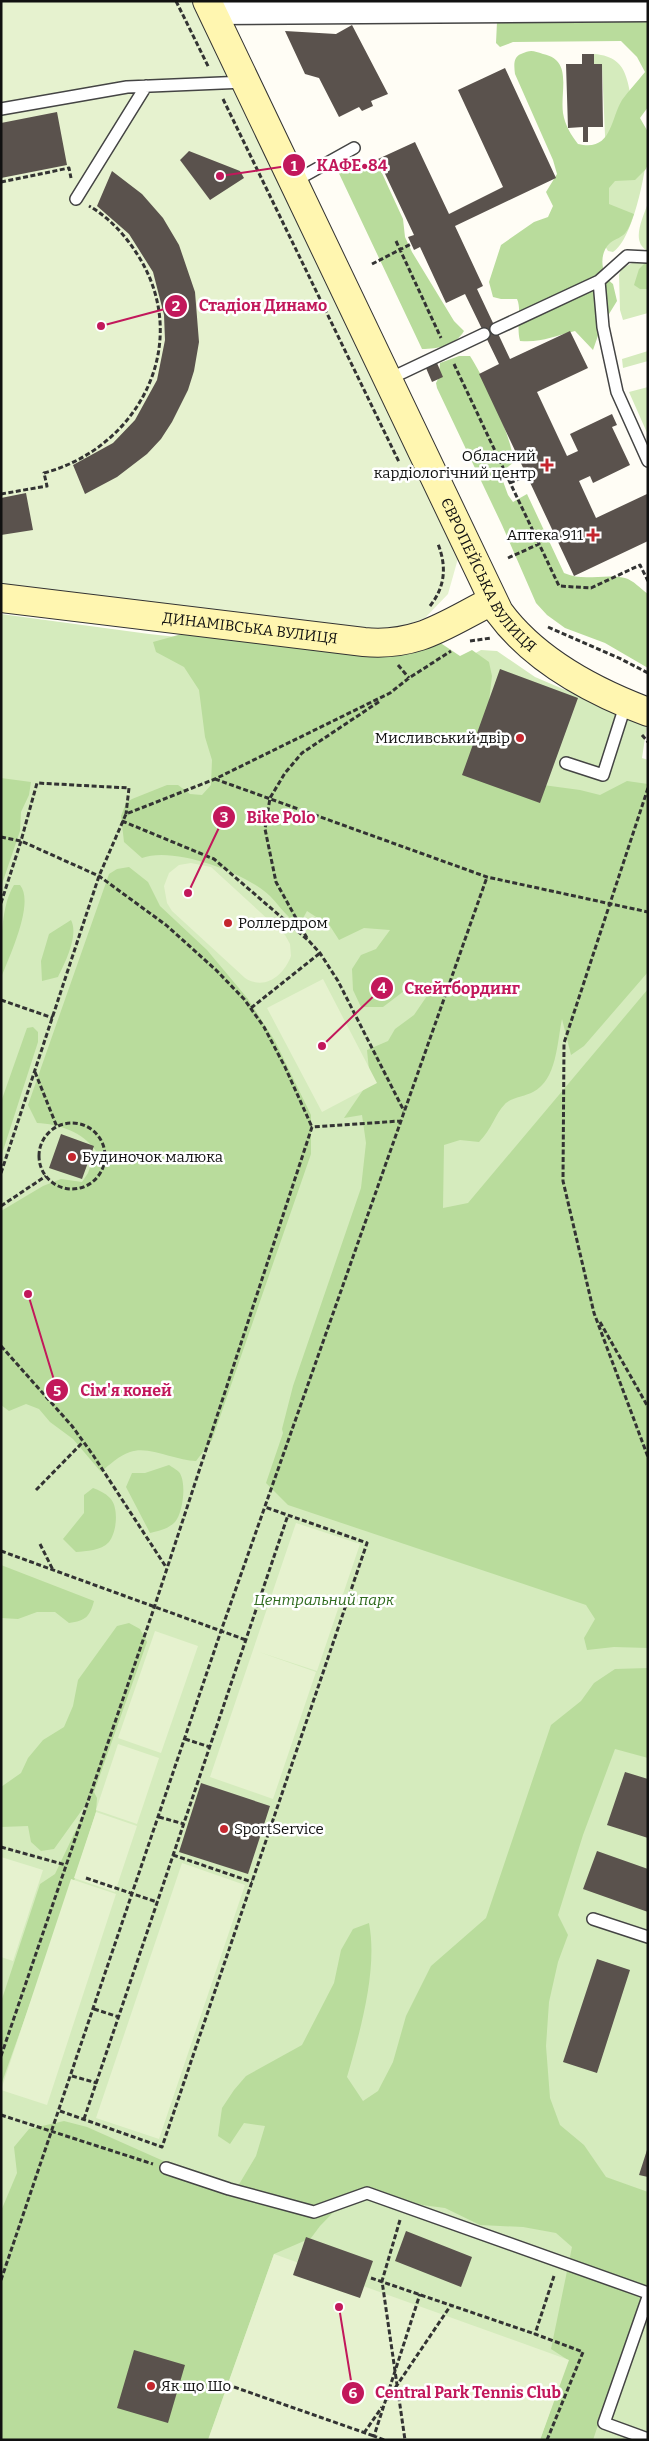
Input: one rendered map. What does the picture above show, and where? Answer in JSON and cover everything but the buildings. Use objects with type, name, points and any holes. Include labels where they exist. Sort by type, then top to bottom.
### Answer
[{"type":"main road","name":"ЄВРОПЕЙСЬКА ВУЛИЦЯ","points":[[210,7],[492,601],[507,624],[526,645],[570,674],[637,708]]},
{"type":"main road","name":"ДИНАМІВСЬКА ВУЛИЦЯ","points":[[1,598],[385,643],[415,639],[492,601]]},
{"type":"street","points":[[210,7],[648,10]]},
{"type":"lane","points":[[1,109],[92,92],[146,86],[245,82]]},
{"type":"lane","points":[[76,199],[146,86]]},
{"type":"lane","points":[[293,182],[354,148]]},
{"type":"lane","points":[[496,329],[599,281],[627,256],[648,257]]},
{"type":"lane","points":[[599,281],[604,327],[617,392],[648,462]]},
{"type":"lane","points":[[387,380],[484,334]]},
{"type":"lane","points":[[566,763],[603,776],[637,708]]},
{"type":"lane","points":[[593,1919],[648,1936]]},
{"type":"lane","points":[[166,2168],[229,2189],[314,2212],[367,2193],[648,2293]]},
{"type":"lane","points":[[648,2297],[604,2422],[648,2439]]},
{"type":"path","points":[[176,1],[400,464]]},
{"type":"path","points":[[1,182],[69,168],[76,199],[96,210],[115,226],[144,264],[152,284],[158,316],[159,340],[154,373],[138,406],[112,437],[69,464],[44,473],[47,486],[1,494]]},
{"type":"path","points":[[396,241],[559,586],[591,588],[640,565],[648,581]]},
{"type":"path","points":[[372,264],[411,244]]},
{"type":"path","points":[[510,483],[526,475]]},
{"type":"path","points":[[426,610],[437,597],[444,576],[443,556],[434,536]]},
{"type":"path","points":[[508,558],[539,544]]},
{"type":"path","points":[[548,627],[619,658],[648,673]]},
{"type":"path","points":[[309,941],[276,882],[265,829],[270,798],[285,773],[302,753],[452,650]]},
{"type":"path","points":[[126,814],[215,779],[390,693]]},
{"type":"path","points":[[215,779],[487,877],[610,902],[648,912]]},
{"type":"path","points":[[1,903],[37,783],[129,788],[126,814],[99,876],[1,1173]]},
{"type":"path","points":[[648,788],[564,1043],[563,1181],[594,1313],[648,1457]]},
{"type":"path","points":[[122,821],[214,859],[309,941],[320,953],[338,982],[404,1112]]},
{"type":"path","points":[[1,837],[21,841],[99,876],[184,940],[216,970],[251,1008],[281,1060],[312,1128],[154,1608],[1,2056]]},
{"type":"path","points":[[1,2280],[54,2130],[221,1631],[487,877]]},
{"type":"path","points":[[251,1008],[320,953]]},
{"type":"path","points":[[1,1000],[53,1018]]},
{"type":"path","points":[[35,1072],[57,1127]]},
{"type":"path","points":[[312,1128],[400,1121]]},
{"type":"path","points":[[78,1124],[88,1128],[102,1143],[104,1164],[93,1182],[73,1189],[58,1186],[46,1176],[41,1168],[40,1149],[49,1133],[57,1127],[78,1124]]},
{"type":"path","points":[[1,1206],[46,1176]]},
{"type":"path","points":[[594,1313],[648,1407]]},
{"type":"path","points":[[1,1346],[47,1397],[83,1442],[166,1568]]},
{"type":"path","points":[[36,1490],[83,1442]]},
{"type":"path","points":[[60,2111],[162,2147],[367,1543],[265,1506]]},
{"type":"path","points":[[84,2119],[288,1515]]},
{"type":"path","points":[[40,1544],[53,1570]]},
{"type":"path","points":[[1,1551],[246,1640]]},
{"type":"path","points":[[185,1739],[210,1748]]},
{"type":"path","points":[[159,1817],[184,1824]]},
{"type":"path","points":[[1,1847],[66,1865]]},
{"type":"path","points":[[173,1854],[252,1882]]},
{"type":"path","points":[[86,1878],[157,1902]]},
{"type":"path","points":[[94,2009],[119,2017]]},
{"type":"path","points":[[72,2076],[97,2083]]},
{"type":"path","points":[[1,2115],[54,2130],[166,2168]]},
{"type":"path","points":[[405,2206],[382,2281],[405,2440]]},
{"type":"path","points":[[535,2334],[558,2261]]},
{"type":"path","points":[[371,2278],[583,2352],[547,2440]]},
{"type":"path","points":[[374,2436],[420,2294]]},
{"type":"path","points":[[364,2433],[451,2305]]},
{"type":"path","points":[[234,2387],[384,2440]]},
{"type":"green space","points":[[1,1],[201,1],[459,555],[448,594],[425,618],[389,632],[1,588]]},
{"type":"green space","points":[[648,18],[648,107],[640,118],[648,132],[648,164],[646,169],[635,180],[615,181],[609,188],[609,204],[634,214],[626,232],[610,243],[606,248],[603,258],[602,264],[606,275],[613,284],[617,301],[601,327],[593,350],[575,331],[541,340],[520,341],[517,299],[493,297],[489,282],[501,245],[534,222],[548,217],[553,206],[546,192],[557,174],[553,160],[515,74],[515,60],[518,55],[532,51],[552,57],[558,63],[562,69],[563,77],[563,113],[565,122],[578,144],[589,145],[604,139],[622,100],[645,72],[637,57],[621,41],[513,42],[500,47],[496,43],[497,22]]},
{"type":"green space","points":[[594,54],[607,56],[616,61],[622,68],[637,117],[648,137],[643,180],[634,216],[621,245],[613,252],[608,251],[605,246],[607,182],[602,65],[594,64]]},
{"type":"green space","points":[[349,155],[368,169],[381,171],[403,219],[405,237],[412,252],[454,321],[464,331],[456,340],[446,346],[422,349],[335,165]]},
{"type":"green space","points":[[648,203],[648,251],[640,242],[639,229]]},
{"type":"green space","points":[[632,263],[648,263],[648,313],[623,320],[620,310],[619,275],[621,269]]},
{"type":"green space","points":[[645,263],[648,263],[648,289],[640,289],[634,285],[639,269]]},
{"type":"green space","points":[[648,351],[648,361],[623,368],[622,359]]},
{"type":"green space","points":[[459,356],[470,356],[503,422],[514,462],[500,473],[508,495],[513,502],[527,494],[564,573],[579,577],[609,576],[625,578],[648,594],[648,668],[605,643],[565,628],[547,615],[536,603],[502,525],[437,388],[436,383],[439,377],[440,363]]},
{"type":"green space","points":[[648,387],[648,435],[629,392]]},
{"type":"green space","name":"Центральний парк","points":[[1,614],[149,634],[382,659],[461,661],[481,650],[497,651],[535,677],[647,725],[642,758],[648,760],[648,2440],[1,2440]]},
{"type":"green space","points":[[207,627],[436,640],[460,656],[472,650],[489,662],[492,676],[489,701],[543,785],[600,795],[627,781],[648,784],[648,972],[584,1046],[571,1055],[562,1019],[555,1060],[547,1079],[533,1092],[510,1100],[505,1104],[479,1142],[460,1140],[444,1145],[443,1208],[468,1203],[648,989],[648,1648],[614,1647],[587,1650],[584,1638],[595,1619],[586,1605],[288,1505],[266,1483],[283,1433],[282,1429],[293,1386],[361,1188],[366,1143],[362,1115],[344,1118],[370,1080],[367,1050],[388,1041],[395,1029],[414,1015],[429,993],[423,982],[404,991],[383,1007],[361,1007],[353,990],[352,969],[361,955],[376,949],[390,930],[364,928],[339,940],[330,926],[307,911],[302,920],[291,919],[259,887],[227,871],[209,864],[172,856],[156,855],[142,858],[124,842],[121,816],[126,803],[132,799],[167,785],[178,785],[190,794],[202,795],[211,785],[212,760],[205,737],[199,690],[184,667],[156,652],[153,642]]},
{"type":"green space","points":[[1,778],[31,782],[29,795],[21,812],[20,831],[1,887]]},
{"type":"green space","name":"Роллердром","points":[[191,863],[211,867],[285,935],[290,944],[291,956],[279,975],[260,983],[252,982],[245,978],[172,911],[167,903],[164,886],[169,873],[179,865]]},
{"type":"green space","points":[[129,867],[148,882],[160,906],[207,950],[248,999],[275,1041],[311,1115],[311,1154],[212,1440],[196,1461],[146,1450],[137,1450],[122,1455],[101,1472],[73,1439],[50,1422],[39,1409],[26,1404],[9,1411],[1,1405],[1,1211],[43,1186],[61,1179],[82,1182],[88,1173],[96,1151],[91,1144],[70,1130],[54,1125],[37,1123],[28,1105],[109,874],[117,869]]},
{"type":"green space","points":[[14,885],[20,885],[24,893],[23,917],[1,978],[1,942],[4,917],[9,894]]},
{"type":"green space","points":[[71,920],[73,926],[72,941],[61,971],[58,977],[42,981],[41,961],[49,934]]},
{"type":"green space","points":[[323,979],[377,1083],[322,1112],[267,1008]]},
{"type":"green space","points":[[33,1027],[38,1032],[38,1042],[1,1157],[1,1102],[27,1028]]},
{"type":"green space","points":[[169,1465],[179,1472],[183,1483],[182,1505],[175,1522],[163,1529],[150,1533],[126,1487],[132,1473],[145,1473]]},
{"type":"green space","points":[[93,1488],[106,1495],[113,1502],[116,1513],[114,1532],[106,1545],[93,1550],[76,1552],[63,1539],[84,1513],[84,1495]]},
{"type":"green space","points":[[296,1523],[360,1544],[317,1671],[259,1652],[316,1672],[273,1799],[210,1777]]},
{"type":"green space","points":[[1,1565],[94,1601],[89,1614],[80,1621],[69,1623],[55,1612],[37,1612],[18,1619],[1,1618]]},
{"type":"green space","points":[[129,1623],[140,1629],[147,1642],[94,1792],[97,1798],[96,1812],[75,1878],[1,2085],[1,2002],[40,1884],[55,1874],[92,1796],[54,1849],[41,1851],[31,1842],[28,1826],[1,1827],[1,1787],[21,1773],[28,1758],[43,1740],[64,1727],[73,1706],[78,1680],[117,1626]]},
{"type":"green space","points":[[155,1631],[198,1646],[161,1753],[118,1738]]},
{"type":"green space","points":[[648,1668],[648,1758],[615,1749],[583,1835],[558,1915],[568,1935],[558,1962],[549,2002],[546,2046],[550,2098],[560,2125],[584,2145],[606,2177],[648,2192],[648,2310],[623,2350],[593,2440],[540,2440],[568,2360],[551,2349],[572,2247],[556,2233],[523,2227],[480,2225],[445,2208],[407,2203],[374,2189],[351,2194],[311,2238],[274,2254],[208,2440],[1,2440],[1,2211],[17,2173],[14,2147],[29,2129],[64,2121],[87,2127],[222,2187],[238,2186],[256,2156],[265,2126],[244,2123],[230,2144],[218,2136],[222,2108],[246,2076],[302,2045],[334,1983],[341,1950],[353,1929],[369,1923],[371,1961],[369,1981],[362,2021],[347,2077],[363,2101],[378,2091],[393,2062],[406,2016],[431,1966],[486,1918],[551,1725],[581,1701],[594,1683],[615,1669]]},
{"type":"green space","points":[[118,1744],[159,1758],[137,1824],[96,1810]]},
{"type":"green space","points":[[96,1812],[137,1826],[115,1892],[74,1878]]},
{"type":"green space","points":[[1,1857],[43,1870],[13,1961],[1,1957]]},
{"type":"green space","points":[[182,1863],[245,1885],[159,2139],[96,2118]]},
{"type":"green space","points":[[71,1879],[116,1894],[47,2105],[1,2090]]},
{"type":"green space","points":[[274,2254],[569,2360],[540,2440],[208,2440]]},
{"type":"place","name":"КАФЕ•84","points":[[220,176]]},
{"type":"place","name":"Стадіон Динамо","points":[[101,326]]},
{"type":"place","name":"Обласний кардiологiчний центр","points":[[547,465]]},
{"type":"place","name":"Аптека 911","points":[[593,535]]},
{"type":"place","name":"Мисливський двір","points":[[520,738]]},
{"type":"place","name":"Bike Polo","points":[[188,893]]},
{"type":"place","name":"Роллердром","points":[[228,923]]},
{"type":"place","name":"Скейтбординг","points":[[322,1046]]},
{"type":"place","name":"Будиночок малюка","points":[[72,1157]]},
{"type":"place","name":"Сім'я коней","points":[[28,1294]]},
{"type":"place","name":"SportService","points":[[224,1829]]},
{"type":"place","name":"Central Park Tennis Club","points":[[339,2307]]},
{"type":"place","name":"Як що Шо","points":[[151,2386]]}]
